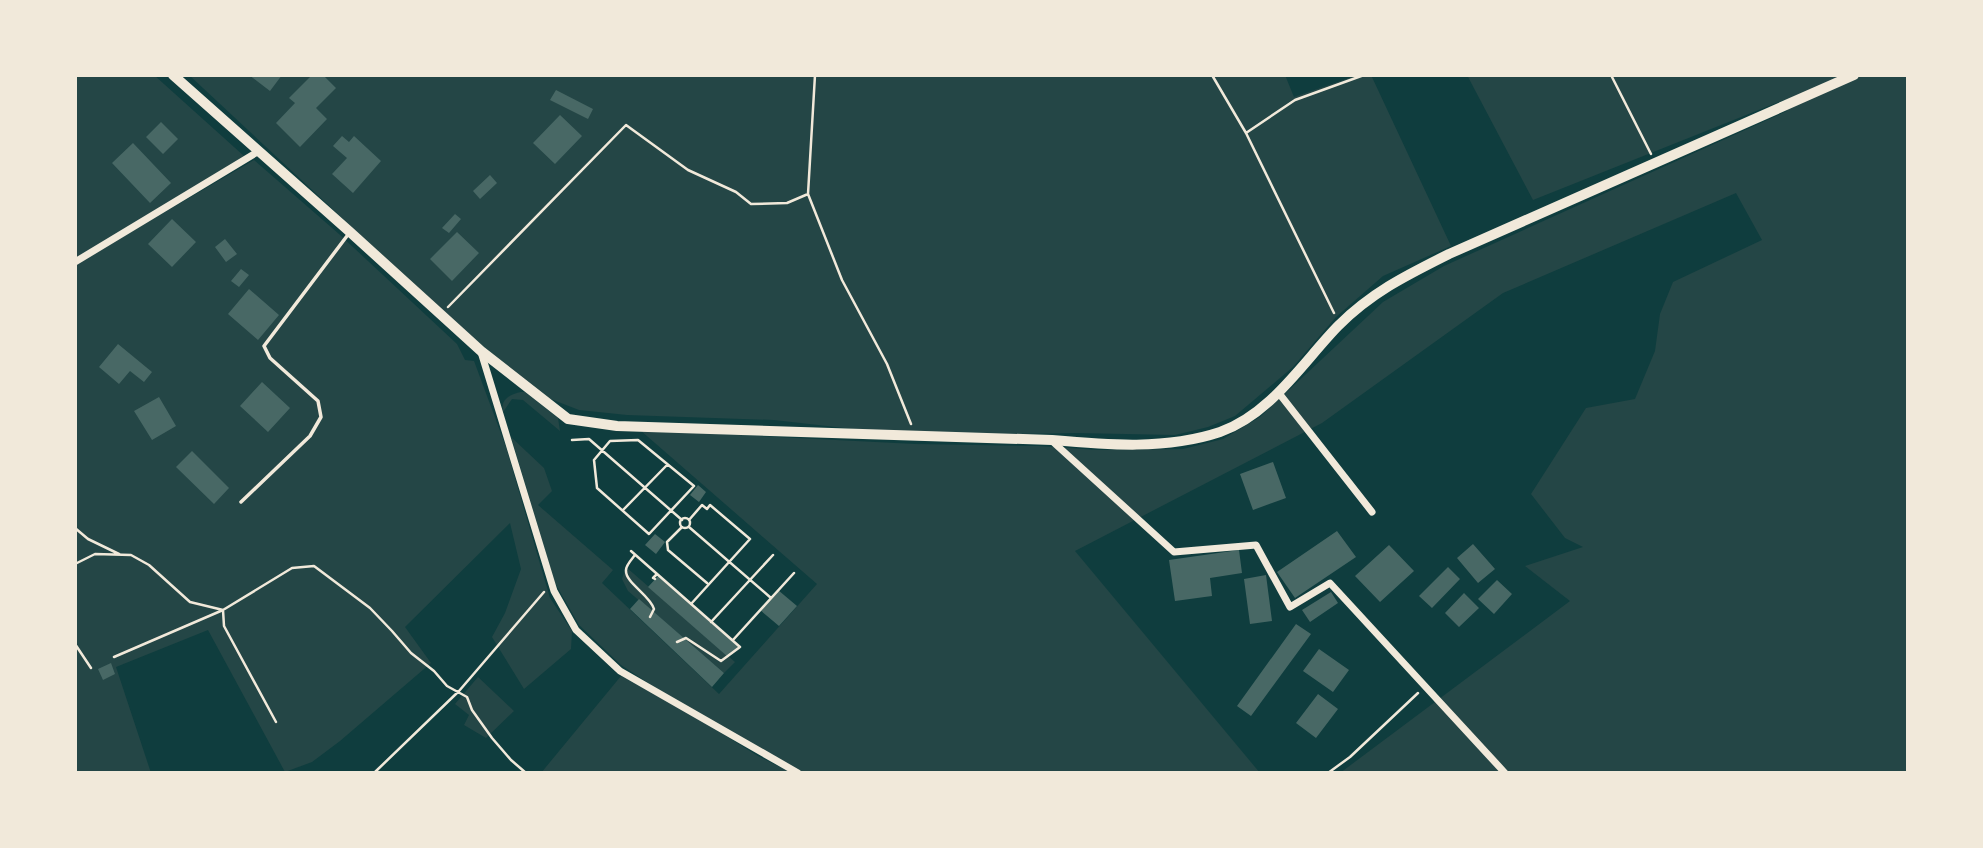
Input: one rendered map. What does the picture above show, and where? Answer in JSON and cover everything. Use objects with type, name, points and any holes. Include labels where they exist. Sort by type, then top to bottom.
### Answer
[{"type":"main road","points":[[173,75],[184,79],[259,151],[481,351],[568,419],[617,426],[1105,444],[1178,443],[1222,431],[1245,419],[1278,391],[1340,325],[1388,284],[1449,254],[1854,75]]},
{"type":"street","points":[[75,262],[259,151]]},
{"type":"street","points":[[481,351],[551,583],[576,630],[620,671],[798,773]]},
{"type":"street","points":[[1278,391],[1372,512]]},
{"type":"street","points":[[1052,440],[1169,549],[1179,552],[1256,545],[1290,607],[1329,583],[1505,773]]},
{"type":"lane","points":[[242,502],[310,436],[321,417],[318,401],[270,358],[264,346],[350,232]]},
{"type":"path","points":[[814,75],[808,194],[842,280],[887,364],[915,436]]},
{"type":"path","points":[[1212,75],[1246,133],[1340,325]]},
{"type":"path","points":[[1246,133],[1296,100],[1364,75]]},
{"type":"path","points":[[1611,75],[1656,163]]},
{"type":"path","points":[[441,314],[622,126],[626,125],[688,170],[736,192],[751,204],[786,203],[808,194]]},
{"type":"path","points":[[572,440],[589,439],[682,520],[689,520]]},
{"type":"path","points":[[638,440],[694,486],[649,534],[597,488],[594,460],[602,450],[610,441],[638,440]]},
{"type":"path","points":[[623,510],[667,464]]},
{"type":"path","points":[[689,527],[689,520],[702,505],[707,509],[710,505],[750,539],[691,604]]},
{"type":"path","points":[[682,520],[682,527],[667,542],[668,550],[709,584]]},
{"type":"path","points":[[682,527],[689,527],[771,598]]},
{"type":"path","points":[[75,528],[88,540],[119,554]]},
{"type":"path","points":[[631,551],[740,647],[722,661],[686,638],[677,642]]},
{"type":"path","points":[[75,564],[95,554],[131,555],[149,565],[190,602],[223,610]]},
{"type":"path","points":[[635,555],[626,566],[626,573],[651,600],[654,609],[650,617]]},
{"type":"path","points":[[711,622],[773,555]]},
{"type":"path","points":[[114,656],[223,610],[292,568],[314,566],[370,608],[411,653],[434,671],[447,686],[467,697],[472,710],[510,760],[526,773]]},
{"type":"path","points":[[733,640],[793,573]]},
{"type":"path","points":[[655,579],[653,578],[657,574]]},
{"type":"path","points":[[374,773],[459,691],[551,583]]},
{"type":"path","points":[[223,610],[224,626],[276,722]]},
{"type":"path","points":[[75,644],[91,668]]},
{"type":"path","points":[[1328,773],[1369,740],[1425,686]]},
{"type":"shaded area","points":[[75,75],[154,75],[244,156],[129,226],[131,232],[254,160],[339,234],[457,344],[465,360],[474,361],[506,447],[550,598],[572,631],[571,649],[524,689],[492,637],[505,613],[521,569],[510,523],[405,627],[431,663],[312,762],[285,772],[208,630],[116,667],[151,773],[75,773]]},
{"type":"shaded area","points":[[189,75],[1285,75],[1294,97],[1358,75],[1371,75],[1451,246],[1383,276],[1336,317],[1293,367],[1235,416],[1208,427],[1175,435],[1076,433],[915,436],[774,420],[627,415],[579,410],[543,396],[445,314]]},
{"type":"shaded area","points":[[1467,75],[1908,75],[1908,773],[1340,773],[1570,601],[1525,566],[1583,547],[1565,538],[1531,494],[1586,408],[1635,399],[1655,351],[1660,314],[1673,282],[1762,240],[1736,193],[1503,293],[1322,423],[1075,551],[1260,773],[802,773],[662,692],[621,665],[579,625],[555,583],[511,437],[544,468],[552,491],[538,505],[613,570],[602,583],[719,694],[817,584],[640,430],[1098,450],[1183,449],[1223,439],[1260,417],[1383,302],[1444,266],[1787,111],[1784,100],[1533,200]]},
{"type":"shaded area","points":[[525,392],[558,418],[560,431],[523,400],[512,399],[503,412],[505,400]]},
{"type":"shaded area","points":[[626,567],[735,662],[724,673],[628,591],[622,579]]},
{"type":"shaded area","points":[[621,676],[689,713],[758,756],[792,773],[541,773]]},
{"type":"shaded area","points":[[478,677],[514,711],[486,738],[464,725],[469,715],[455,704]]},
{"type":"building","points":[[249,75],[282,75],[270,91]]},
{"type":"building","points":[[312,75],[323,75],[336,88],[316,108],[327,119],[300,147],[276,123],[295,103],[289,98]]},
{"type":"building","points":[[556,90],[593,109],[588,119],[550,100]]},
{"type":"building","points":[[560,115],[582,136],[555,164],[533,143]]},
{"type":"building","points":[[161,122],[178,139],[163,154],[146,137]]},
{"type":"building","points":[[342,136],[349,142],[354,136],[381,161],[353,193],[332,174],[347,158],[333,146]]},
{"type":"building","points":[[133,143],[171,183],[150,203],[112,163]]},
{"type":"building","points":[[490,175],[497,183],[480,199],[473,191]]},
{"type":"building","points":[[455,214],[461,219],[449,233],[442,228]]},
{"type":"building","points":[[172,219],[196,242],[172,267],[148,244]]},
{"type":"building","points":[[457,232],[479,253],[452,281],[430,259]]},
{"type":"building","points":[[225,239],[237,254],[226,262],[215,247]]},
{"type":"building","points":[[241,269],[249,275],[239,287],[231,281]]},
{"type":"building","points":[[249,289],[279,315],[258,340],[228,314]]},
{"type":"building","points":[[118,344],[152,372],[144,382],[130,371],[119,384],[99,367]]},
{"type":"building","points":[[262,382],[290,408],[268,432],[240,406]]},
{"type":"building","points":[[159,397],[176,426],[152,440],[134,411]]},
{"type":"building","points":[[192,451],[229,488],[214,504],[176,467]]},
{"type":"building","points":[[1273,462],[1286,498],[1253,510],[1240,474]]},
{"type":"building","points":[[698,485],[706,492],[699,502],[690,495]]},
{"type":"building","points":[[1337,531],[1356,557],[1295,598],[1277,572]]},
{"type":"building","points":[[655,534],[665,542],[656,554],[645,545]]},
{"type":"building","points":[[1473,544],[1495,569],[1478,583],[1457,558]]},
{"type":"building","points":[[1389,545],[1414,571],[1380,602],[1355,576]]},
{"type":"building","points":[[1239,550],[1242,573],[1210,578],[1212,596],[1175,601],[1169,560]]},
{"type":"building","points":[[1448,567],[1460,579],[1432,608],[1419,596]]},
{"type":"building","points":[[659,575],[740,647],[728,657],[648,587]]},
{"type":"building","points":[[1266,575],[1272,621],[1250,624],[1244,579]]},
{"type":"building","points":[[1497,580],[1512,594],[1494,614],[1478,599]]},
{"type":"building","points":[[778,590],[797,606],[779,626],[760,610]]},
{"type":"building","points":[[1331,592],[1338,603],[1310,622],[1302,610]]},
{"type":"building","points":[[1464,593],[1479,608],[1459,627],[1445,613]]},
{"type":"building","points":[[639,599],[724,673],[712,687],[630,609]]},
{"type":"building","points":[[1296,624],[1311,634],[1251,716],[1237,706]]},
{"type":"building","points":[[1319,649],[1349,670],[1333,692],[1303,671]]},
{"type":"building","points":[[111,663],[115,674],[103,680],[98,669]]},
{"type":"building","points":[[1318,694],[1338,709],[1316,738],[1296,723]]}]
